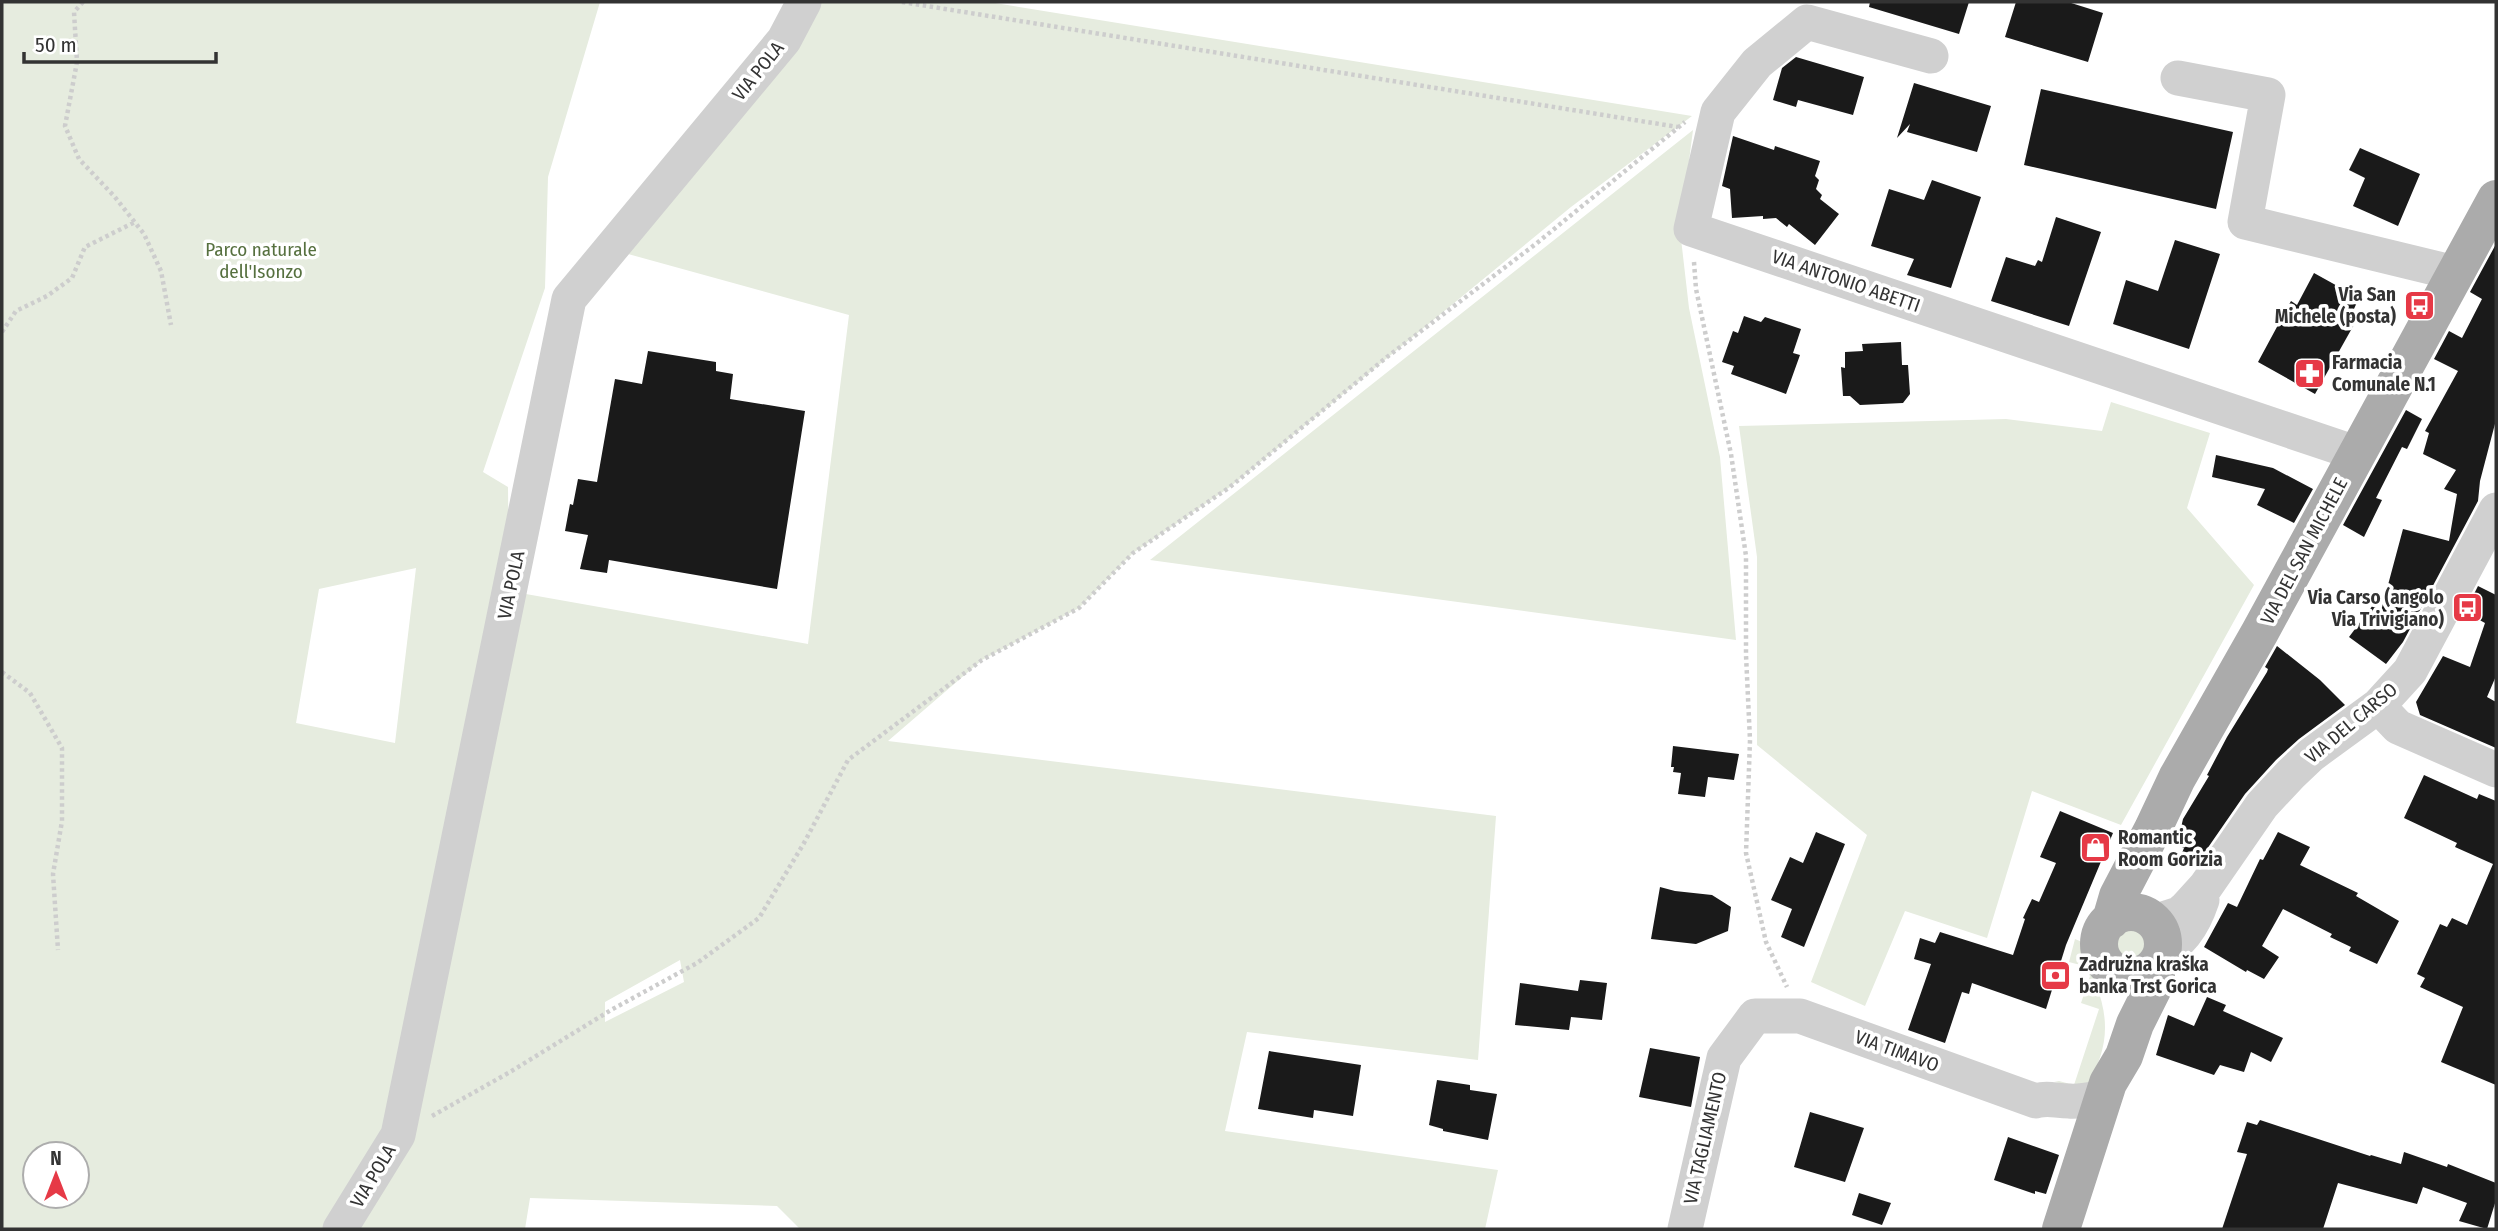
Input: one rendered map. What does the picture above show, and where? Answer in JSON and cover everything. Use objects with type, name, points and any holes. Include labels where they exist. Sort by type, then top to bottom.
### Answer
[{"type":"main road","name":"VIA DEL SAN MICHELE","points":[[2105,1090],[2124,1056],[2156,976],[2145,935],[2153,829],[2177,778],[2260,632],[2496,199]]},
{"type":"main road","name":"VIA DEL SAN MICHELE","points":[[2061,1229],[2105,1090],[2116,1019],[2110,968],[2103,959],[2100,938],[2145,935]]},
{"type":"street","name":"VIA POLA","points":[[340,1229],[398,1135],[569,299],[784,40],[804,2]]},
{"type":"street","points":[[1691,229],[1718,112],[1758,63],[1807,22],[1931,56]]},
{"type":"street","points":[[2178,78],[2268,95],[2245,222],[2455,273]]},
{"type":"street","name":"VIA ANTONIO ABETTI","points":[[1691,229],[2356,453]]},
{"type":"street","name":"VIA DEL CARSO","points":[[2145,935],[2176,946],[2198,913],[2206,886],[2262,805],[2311,755],[2378,706],[2410,671],[2496,510]]},
{"type":"street","points":[[2378,706],[2398,727],[2496,770]]},
{"type":"street","name":"VIA TIMAVO","points":[[1755,1016],[1800,1016],[2036,1101],[2047,1097],[2081,1101],[2105,1090]]},
{"type":"street","name":"VIA TAGLIAMENTO","points":[[1685,1229],[1724,1058],[1755,1016]]},
{"type":"street","name":"VIA TIMAVO","points":[[2036,1101],[2041,1110],[2056,1116],[2075,1133],[2086,1152]]},
{"type":"path","points":[[83,2],[74,12],[77,62],[65,126],[79,159],[114,196],[144,234],[161,271],[170,325]]},
{"type":"path","points":[[902,2],[1679,127]]},
{"type":"path","points":[[398,1135],[510,1072],[611,1010],[697,963],[759,918],[804,843],[848,760],[982,660],[1080,608],[1133,553],[1230,486],[1387,357],[1537,243],[1692,117]]},
{"type":"path","points":[[2,332],[16,311],[47,296],[72,278],[85,247],[135,222]]},
{"type":"path","points":[[1691,229],[1696,289],[1731,454],[1746,556],[1746,655],[1750,740],[1746,853],[1766,942],[1800,1016]]},
{"type":"path","points":[[2,672],[30,693],[62,748],[62,821],[53,874],[58,950]]},
{"type":"green space","name":"Parco naturale dell'Isonzo","points":[[2,2],[600,2],[548,177],[545,288],[483,472],[508,487],[509,591],[808,644],[849,315],[610,249],[804,2],[989,2],[1692,116],[1571,207],[1230,487],[1133,553],[1079,608],[982,660],[888,741],[1496,816],[1478,1060],[1247,1032],[1225,1131],[1498,1170],[1485,1229],[800,1229],[777,1206],[530,1198],[525,1229],[2,1229]],"holes":[[[416,568],[395,743],[296,723],[319,589]],[[680,960],[684,982],[605,1022],[605,1002]]]},
{"type":"green space","points":[[1693,130],[1680,230],[1689,308],[1720,457],[1736,640],[1150,560]]},
{"type":"green space","points":[[2111,402],[2210,433],[2187,508],[2254,585],[2121,825],[2032,791],[1987,938],[1905,911],[1865,1006],[1811,982],[1867,835],[1757,745],[1757,557],[1739,426],[2006,419],[2102,431]]},
{"type":"green space","points":[[2131,929],[2142,933],[2146,944],[2142,955],[2131,959],[2120,955],[2116,944],[2120,933]]},
{"type":"green space","points":[[2075,939],[2082,942],[2101,998],[2105,1025],[2099,1062],[2086,1088],[2054,1082],[2074,1085],[2099,1009],[2081,1003],[2090,976],[2084,966],[2069,962]]},
{"type":"building","points":[[1870,2],[1969,2],[1959,34],[1869,7]]},
{"type":"building","points":[[2016,2],[2068,2],[2103,13],[2088,62],[2005,37]]},
{"type":"building","points":[[1796,57],[1864,77],[1853,115],[1798,100],[1796,107],[1773,100],[1782,68]]},
{"type":"building","points":[[1914,83],[1991,106],[1977,152],[1907,132],[1910,124],[1897,138]]},
{"type":"building","points":[[2041,89],[2233,132],[2216,209],[2024,165]]},
{"type":"building","points":[[1733,136],[1774,150],[1775,146],[1820,161],[1815,176],[1819,180],[1816,189],[1822,195],[1820,199],[1839,214],[1815,245],[1789,224],[1787,227],[1776,218],[1732,218],[1730,189],[1722,186]]},
{"type":"building","points":[[2360,148],[2420,174],[2398,226],[2353,206],[2365,178],[2349,170]]},
{"type":"building","points":[[1932,180],[1981,197],[1951,288],[1907,275],[1914,259],[1871,246],[1889,189],[1924,200]]},
{"type":"building","points":[[2056,217],[2101,232],[2069,326],[1991,301],[2006,257],[2035,266],[2038,260],[2042,262]]},
{"type":"building","points":[[2175,240],[2220,254],[2189,349],[2113,324],[2126,280],[2158,291]]},
{"type":"building","points":[[2496,244],[2496,420],[2480,481],[2478,501],[2403,642],[2386,664],[2349,637],[2373,605],[2381,611],[2403,529],[2449,541],[2457,494],[2444,489],[2456,470],[2423,454],[2429,433],[2425,431],[2458,371],[2434,359],[2449,331],[2462,338],[2482,299],[2470,292]]},
{"type":"building","points":[[2314,273],[2359,298],[2353,311],[2360,314],[2315,394],[2258,362],[2291,301],[2297,305]]},
{"type":"building","points":[[1744,316],[1761,322],[1765,317],[1801,329],[1793,353],[1800,355],[1786,394],[1731,374],[1734,366],[1722,362],[1733,331],[1738,333]]},
{"type":"building","points":[[1901,342],[1902,365],[1908,365],[1910,394],[1903,403],[1860,405],[1850,396],[1843,396],[1841,367],[1845,368],[1845,352],[1863,351],[1862,344]]},
{"type":"building","points":[[648,351],[716,362],[716,371],[733,374],[730,399],[805,411],[777,589],[609,560],[607,573],[580,569],[588,535],[565,531],[570,504],[573,505],[578,479],[597,482],[615,379],[642,384]]},
{"type":"building","points":[[2406,410],[2422,419],[2407,449],[2402,447],[2376,498],[2382,500],[2364,537],[2343,525]]},
{"type":"building","points":[[2216,455],[2273,468],[2313,489],[2294,523],[2257,505],[2265,489],[2212,477]]},
{"type":"building","points":[[2478,586],[2496,595],[2496,676],[2487,697],[2496,702],[2496,748],[2420,715],[2416,702],[2443,656],[2470,667],[2485,623],[2465,612]]},
{"type":"building","points":[[2277,646],[2320,680],[2345,705],[2276,760],[2245,794],[2198,862],[2182,853],[2184,848],[2177,845],[2183,819],[2209,776],[2207,775],[2227,737],[2267,672],[2265,667]]},
{"type":"building","points":[[1673,746],[1739,754],[1734,780],[1708,777],[1705,797],[1678,794],[1681,773],[1673,772],[1674,767],[1671,767]]},
{"type":"building","points":[[2424,775],[2477,799],[2479,794],[2496,801],[2496,1085],[2441,1062],[2463,1007],[2420,987],[2425,978],[2417,974],[2440,924],[2447,927],[2452,918],[2467,925],[2493,864],[2455,847],[2457,843],[2404,818]]},
{"type":"building","points":[[2060,811],[2113,833],[2066,945],[2046,1009],[1972,983],[1969,994],[1962,992],[1945,1043],[1908,1030],[1931,964],[1914,959],[1920,938],[1935,943],[1940,932],[2013,955],[2025,919],[2023,918],[2032,899],[2039,902],[2056,863],[2040,857]]},
{"type":"building","points":[[1816,832],[1845,844],[1804,947],[1781,937],[1792,909],[1771,900],[1790,857],[1803,863]]},
{"type":"building","points":[[2278,832],[2310,847],[2300,865],[2358,893],[2356,896],[2399,921],[2377,964],[2349,951],[2351,947],[2330,937],[2332,934],[2283,909],[2262,946],[2279,957],[2264,979],[2247,970],[2246,972],[2204,947],[2228,903],[2237,907],[2260,859],[2263,860]]},
{"type":"building","points":[[1660,887],[1712,895],[1731,907],[1728,931],[1696,944],[1651,939]]},
{"type":"building","points":[[1580,980],[1607,983],[1602,1020],[1571,1017],[1569,1030],[1515,1025],[1520,983],[1578,991]]},
{"type":"building","points":[[2207,997],[2226,1005],[2223,1011],[2283,1038],[2271,1062],[2251,1052],[2244,1072],[2220,1065],[2214,1075],[2156,1055],[2168,1015],[2194,1026]]},
{"type":"building","points":[[1650,1048],[1700,1057],[1691,1107],[1639,1097]]},
{"type":"building","points":[[1269,1051],[1361,1065],[1353,1116],[1314,1110],[1313,1118],[1258,1109]]},
{"type":"building","points":[[1437,1080],[1470,1085],[1470,1090],[1497,1094],[1488,1140],[1443,1131],[1429,1125]]},
{"type":"building","points":[[1810,1112],[1864,1128],[1845,1182],[1794,1167]]},
{"type":"building","points":[[2260,1120],[2370,1156],[2401,1164],[2404,1152],[2447,1167],[2448,1164],[2496,1183],[2496,1200],[2487,1229],[2459,1221],[2467,1203],[2423,1187],[2417,1204],[2338,1183],[2323,1229],[2222,1229],[2247,1154],[2237,1152],[2247,1122],[2257,1125]]},
{"type":"building","points":[[2008,1137],[2059,1155],[2046,1194],[2035,1191],[2035,1194],[1994,1180]]},
{"type":"building","points":[[1859,1193],[1891,1203],[1882,1225],[1852,1215]]},
{"type":"place","name":"Via San Michele (posta)","points":[[2419,305]]},
{"type":"place","name":"Farmacia Comunale N.1","points":[[2309,373]]},
{"type":"place","name":"Via Carso (angolo Via Trivigiano)","points":[[2467,608]]},
{"type":"place","name":"Romantic Room Gorizia","points":[[2095,848]]},
{"type":"place","name":"Zadružna kraška banka Trst Gorica","points":[[2056,975]]}]
